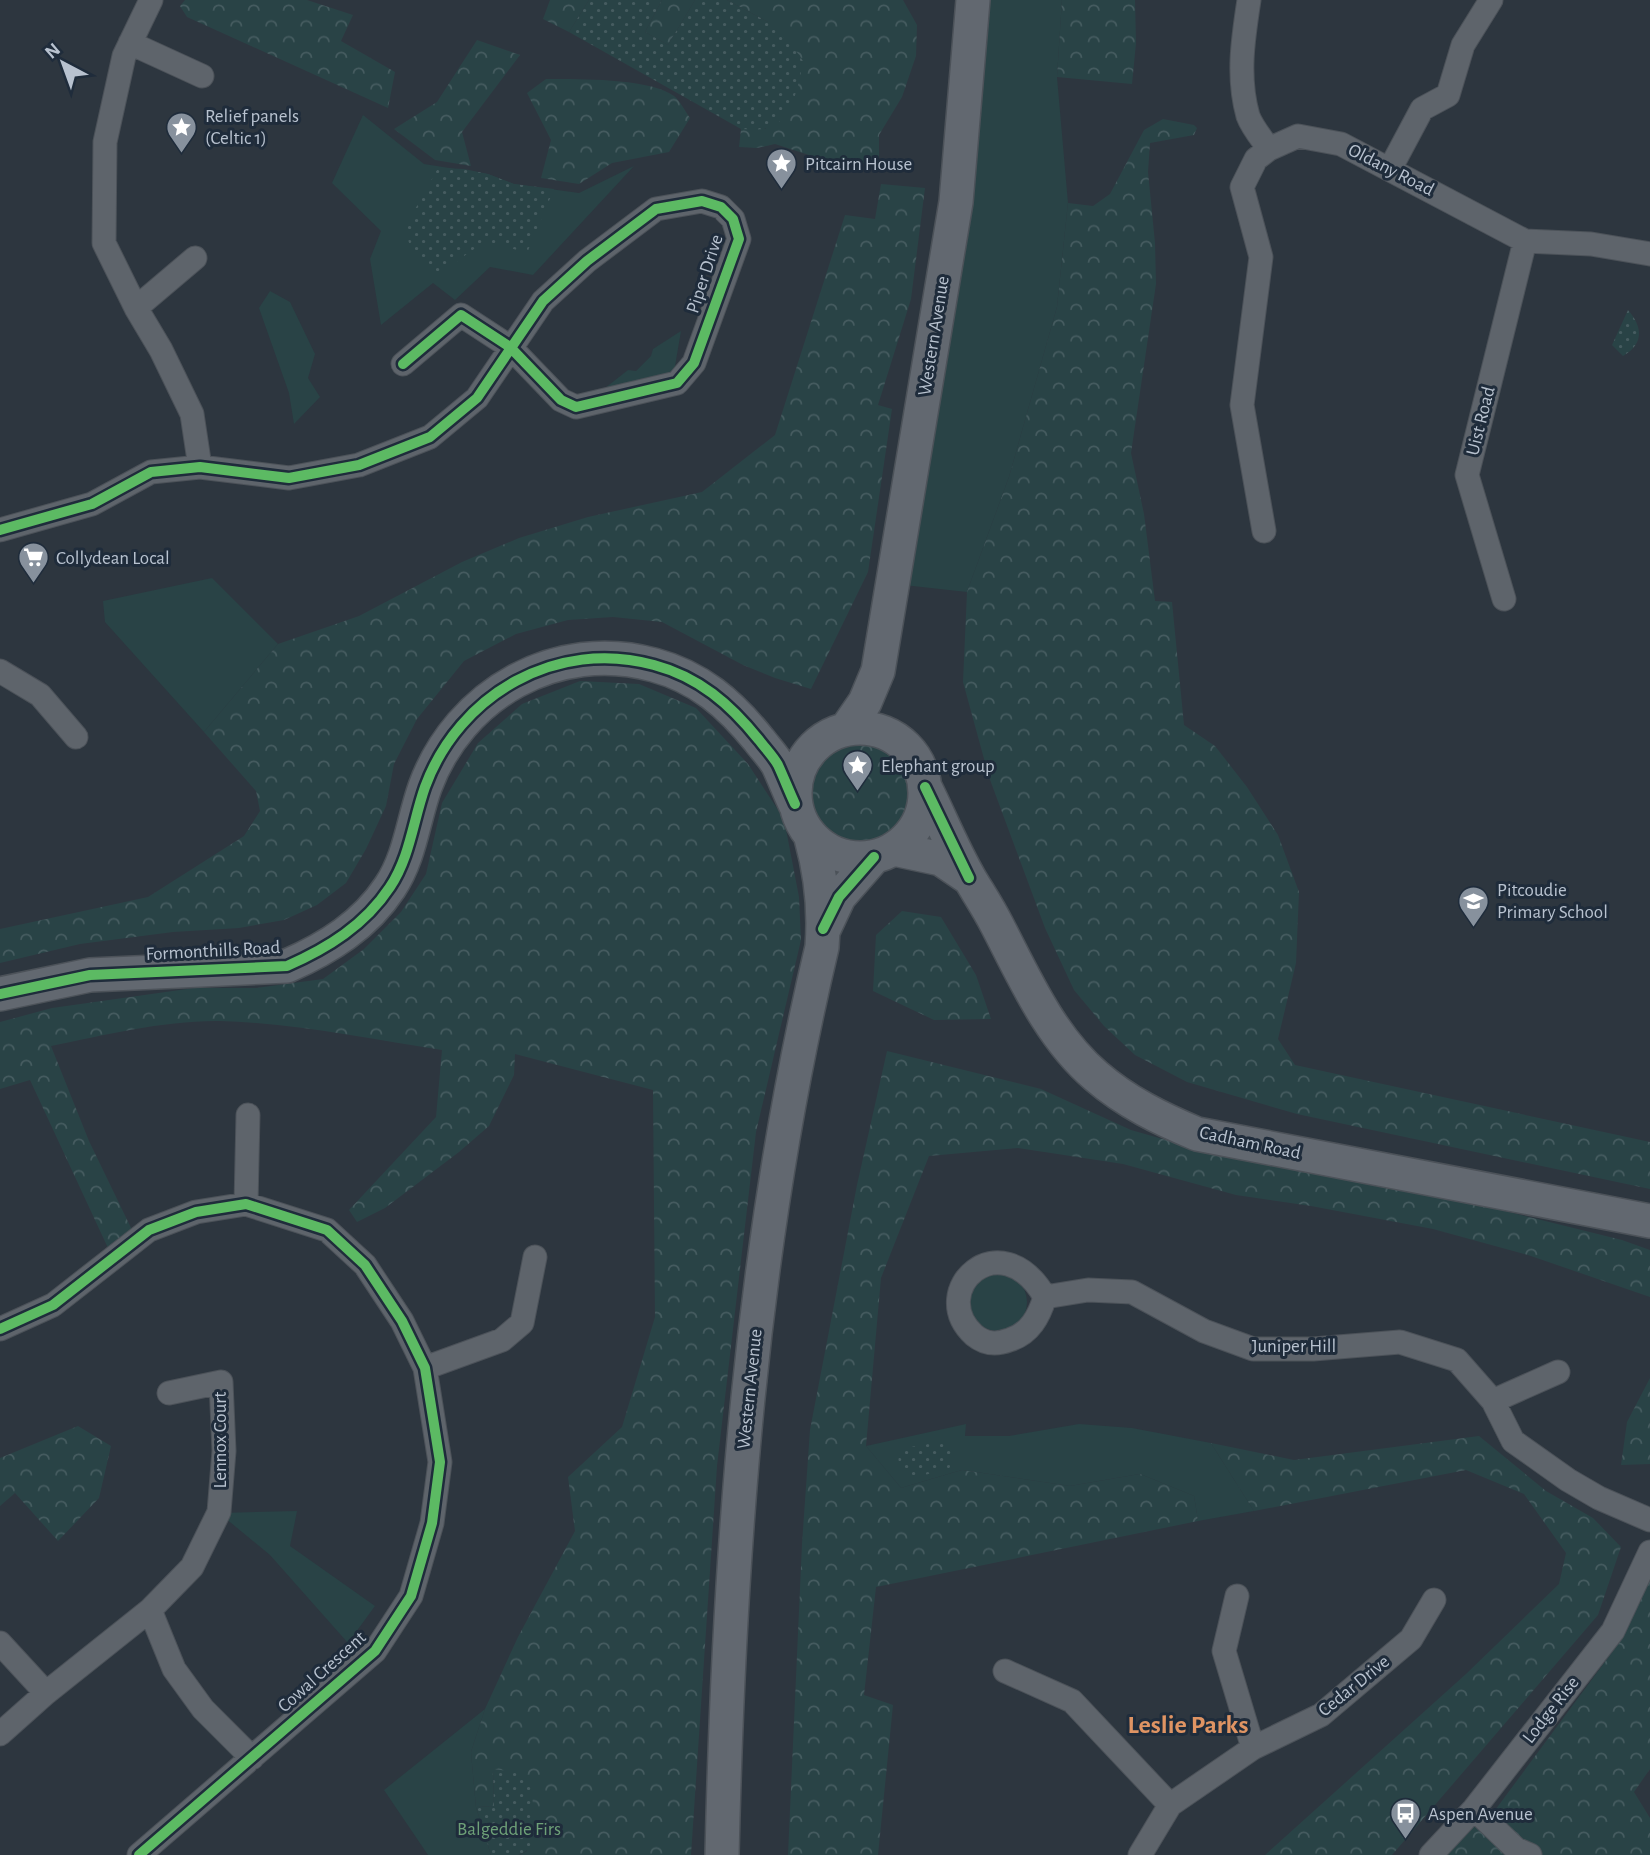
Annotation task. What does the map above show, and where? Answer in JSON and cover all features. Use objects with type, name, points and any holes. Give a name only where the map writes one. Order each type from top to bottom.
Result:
[{"type":"main road","name":"Western Avenue","points":[[847,728],[865,702],[878,670],[956,202],[973,0]]},
{"type":"main road","name":"Formonthills Road","points":[[0,994],[90,975],[287,966],[314,954],[370,915],[391,887],[404,863],[425,786],[457,729],[477,707],[501,690],[554,664],[616,656],[675,671],[699,682],[721,698],[777,763],[795,804]]},
{"type":"main road","name":"Western Avenue","points":[[878,670],[885,708],[900,741]]},
{"type":"main road","points":[[823,929],[839,897],[884,853],[908,838],[918,823],[924,806],[925,787],[917,762],[900,741],[866,727],[847,728],[817,743],[802,761],[795,782],[795,804],[800,822],[811,838],[824,849],[840,856],[857,859],[884,853]]},
{"type":"main road","name":"Formonthills Road","points":[[749,728],[780,744],[797,748],[817,743]]},
{"type":"main road","name":"Cadham Road","points":[[925,787],[969,878],[983,898],[1033,995],[1072,1052],[1095,1076],[1140,1109],[1197,1134],[1650,1221]]},
{"type":"main road","points":[[811,838],[821,878],[823,929]]},
{"type":"main road","name":"Cadham Road","points":[[884,853],[941,859],[969,878]]},
{"type":"main road","name":"Western Avenue","points":[[722,1855],[731,1594],[750,1386],[781,1143],[823,929]]},
{"type":"street","points":[[151,0],[124,56],[104,149],[104,243],[192,414],[200,467]]},
{"type":"street","points":[[1249,0],[1242,48],[1241,80],[1249,118],[1269,149],[1256,159],[1242,187],[1261,257],[1242,405],[1264,531]]},
{"type":"street","points":[[1390,169],[1422,109],[1448,94],[1463,45],[1491,0]]},
{"type":"street","points":[[130,43],[202,76]]},
{"type":"street","name":"Oldany Road","points":[[1269,149],[1298,136],[1341,144],[1525,241],[1591,244],[1650,254]]},
{"type":"street","name":"Piper Drive","points":[[0,530],[92,504],[151,472],[200,467],[289,478],[359,465],[430,437],[477,398],[510,347],[543,301],[587,261],[656,209],[702,201],[721,207],[733,219],[739,239],[694,363],[677,383],[576,407],[561,400],[510,347],[461,316],[403,364]]},
{"type":"street","name":"Uist Road","points":[[1504,599],[1467,475],[1525,241]]},
{"type":"street","points":[[136,308],[195,258]]},
{"type":"street","points":[[0,671],[40,695],[76,737]]},
{"type":"street","points":[[246,1204],[248,1115]]},
{"type":"street","name":"Cowal Crescent","points":[[0,1329],[53,1305],[149,1230],[197,1212],[246,1204],[327,1230],[346,1247],[365,1265],[402,1321],[425,1368],[440,1462],[432,1523],[411,1596],[375,1651],[139,1855]]},
{"type":"street","points":[[425,1368],[502,1340],[522,1323],[535,1257]]},
{"type":"street","name":"Juniper Hill","points":[[1045,1297],[1088,1290],[1132,1293],[1204,1331],[1252,1349],[1313,1349],[1400,1342],[1457,1360],[1493,1401],[1513,1441],[1568,1480],[1599,1498],[1650,1520]]},
{"type":"street","points":[[1493,1401],[1558,1372]]},
{"type":"street","name":"Lennox Court","points":[[0,1734],[46,1693],[150,1610],[192,1567],[219,1513],[224,1451],[221,1382],[169,1393]]},
{"type":"street","name":"Lodge Rise","points":[[1431,1855],[1474,1809],[1613,1631],[1650,1552]]},
{"type":"street","points":[[1237,1596],[1224,1651],[1254,1748]]},
{"type":"street","name":"Cedar Drive","points":[[1140,1855],[1170,1805],[1254,1748],[1321,1715],[1411,1639],[1434,1600]]},
{"type":"street","points":[[150,1610],[174,1669],[203,1709],[252,1758]]},
{"type":"street","points":[[0,1643],[46,1693]]},
{"type":"street","points":[[1005,1671],[1072,1701],[1170,1805]]},
{"type":"street","points":[[1474,1809],[1517,1849],[1530,1855]]},
{"type":"green space","points":[[185,0],[307,0],[353,15],[341,41],[395,72],[388,108],[187,17],[180,6]]},
{"type":"green space","points":[[550,0],[589,0],[569,32],[543,19]]},
{"type":"green space","points":[[589,0],[662,0],[645,32],[668,45],[695,0],[727,0],[768,22],[803,61],[788,112],[774,126],[741,129],[569,32]]},
{"type":"green space","points":[[662,0],[695,0],[668,45],[645,32]]},
{"type":"green space","points":[[727,0],[903,0],[917,25],[916,56],[902,97],[879,135],[879,163],[848,163],[775,144],[757,148],[739,147],[741,129],[766,129],[768,22]]},
{"type":"green space","points":[[987,0],[1062,0],[1057,77],[1068,203],[1057,307],[1009,477],[967,592],[904,585],[945,368],[985,53]]},
{"type":"green space","points":[[1062,0],[1135,0],[1136,43],[1132,84],[1057,77]]},
{"type":"green space","points":[[477,40],[520,55],[462,132],[471,166],[435,160],[394,129],[437,102]]},
{"type":"green space","points":[[546,79],[612,81],[663,90],[674,96],[690,118],[669,152],[612,163],[579,184],[541,178],[551,140],[527,93]]},
{"type":"green space","points":[[363,115],[424,164],[488,174],[514,184],[579,193],[634,166],[533,275],[490,267],[455,300],[433,283],[381,325],[370,259],[381,231],[332,183]]},
{"type":"green space","points":[[1163,119],[1194,125],[1197,128],[1194,135],[1150,143],[1148,172],[1156,284],[1131,453],[1144,514],[1155,601],[1172,602],[1184,725],[1215,746],[1247,787],[1278,835],[1299,892],[1296,963],[1278,1039],[1295,1065],[1650,1142],[1650,1189],[1297,1114],[1187,1082],[1135,1055],[1104,1026],[1074,990],[1045,928],[989,777],[963,682],[967,592],[1009,477],[1057,307],[1068,203],[1093,206],[1110,194],[1144,130]]},
{"type":"green space","points":[[438,168],[464,169],[488,174],[514,184],[554,189],[527,253],[498,245],[481,246],[443,272],[430,270],[412,249],[407,230],[408,222]]},
{"type":"green space","points":[[881,184],[925,188],[911,299],[878,405],[892,409],[868,572],[811,689],[743,665],[662,622],[613,617],[568,620],[516,634],[464,661],[417,719],[394,764],[386,806],[366,849],[346,883],[317,905],[284,920],[239,928],[173,932],[80,944],[0,963],[0,929],[148,897],[244,836],[260,811],[256,791],[204,732],[278,644],[359,616],[462,562],[519,538],[588,517],[702,492],[775,435],[845,215],[875,219]]},
{"type":"green space","points":[[270,291],[290,302],[315,354],[308,378],[320,397],[294,424],[289,393],[259,308]]},
{"type":"green space","points":[[1628,310],[1637,323],[1639,335],[1635,346],[1623,356],[1612,345]]},
{"type":"green space","points":[[681,331],[674,372],[663,379],[600,392],[628,370],[636,371],[651,356],[653,349]]},
{"type":"green space","points":[[212,578],[278,644],[204,732],[105,622],[103,601]]},
{"type":"green space","points":[[580,681],[639,684],[696,708],[748,764],[784,819],[799,897],[801,940],[756,1132],[717,1466],[691,1855],[520,1855],[527,1851],[493,1769],[494,1806],[476,1807],[471,1752],[485,1709],[518,1637],[575,1531],[568,1477],[622,1427],[655,1317],[653,1090],[515,1054],[514,1075],[489,1126],[385,1208],[357,1222],[349,1210],[436,1117],[442,1050],[304,1028],[220,1021],[157,1026],[51,1046],[89,1141],[133,1232],[108,1248],[30,1080],[0,1089],[0,1022],[52,1008],[194,988],[256,988],[323,979],[364,949],[401,912],[426,874],[442,803],[478,743],[522,704]]},
{"type":"green space","points":[[860,745],[879,749],[895,759],[905,775],[909,794],[905,813],[895,829],[879,839],[860,843],[841,839],[825,829],[815,813],[811,794],[815,775],[825,759],[841,749]]},
{"type":"green space","points":[[902,911],[941,917],[976,975],[991,1019],[934,1020],[873,991],[876,935]]},
{"type":"green space","points":[[887,1051],[1041,1089],[1131,1130],[1201,1150],[1480,1205],[1622,1240],[1650,1250],[1650,1297],[1528,1255],[1433,1229],[1236,1195],[1123,1164],[1018,1148],[929,1156],[881,1278],[866,1446],[901,1488],[962,1470],[1070,1486],[1140,1474],[1194,1496],[1198,1521],[876,1587],[864,1695],[893,1705],[878,1855],[788,1855],[810,1430],[857,1185]]},
{"type":"green space","points":[[998,1273],[1009,1275],[1022,1286],[1027,1302],[1025,1313],[1014,1326],[998,1331],[987,1329],[974,1318],[969,1302],[971,1291],[982,1278]]},
{"type":"green space","points":[[1650,1378],[1650,1464],[1621,1465],[1627,1422]]},
{"type":"green space","points":[[966,1424],[965,1436],[1009,1436],[1079,1424],[1132,1428],[1211,1443],[1254,1511],[1198,1521],[1194,1496],[1140,1474],[1070,1486],[962,1470],[901,1488],[866,1446]]},
{"type":"green space","points":[[78,1426],[111,1446],[99,1498],[58,1541],[15,1493],[0,1506],[0,1458]]},
{"type":"green space","points":[[1479,1436],[1546,1491],[1593,1518],[1621,1547],[1598,1615],[1392,1855],[1265,1855],[1466,1674],[1559,1584],[1566,1553],[1524,1494],[1466,1470],[1254,1511],[1211,1443],[1294,1460]]},
{"type":"green space","points":[[947,1441],[955,1454],[949,1469],[912,1478],[899,1468],[898,1449]]},
{"type":"green space","points":[[297,1511],[290,1546],[375,1606],[348,1643],[270,1555],[219,1513]]},
{"type":"green space","points":[[1650,1577],[1650,1769],[1634,1792],[1650,1818],[1650,1855],[1431,1855],[1474,1809],[1487,1821],[1619,1643]]},
{"type":"green space","points":[[485,1709],[471,1752],[476,1807],[491,1855],[428,1855],[384,1790]]},
{"type":"green space","name":"Balgeddie Firs","points":[[493,1769],[516,1772],[531,1785],[533,1835],[526,1851],[518,1855],[491,1855],[476,1807],[494,1806]]},
{"type":"cycle path","points":[[0,530],[92,504],[151,472],[200,467],[289,478],[359,465],[430,437],[477,398],[543,301],[587,261],[656,209],[702,201],[721,207],[733,219],[739,239],[694,363],[677,383],[576,407],[561,400],[510,347],[461,315],[403,364]]},
{"type":"cycle path","points":[[0,994],[90,975],[287,966],[331,943],[369,913],[390,887],[407,851],[425,787],[441,754],[461,725],[487,700],[516,681],[548,667],[582,660],[618,659],[654,665],[685,677],[725,704],[748,727],[776,762],[795,804]]},
{"type":"cycle path","points":[[925,787],[969,878]]},
{"type":"cycle path","points":[[823,929],[839,897],[874,857]]},
{"type":"cycle path","points":[[0,1329],[53,1305],[149,1230],[196,1212],[246,1204],[327,1230],[365,1265],[402,1321],[425,1368],[440,1462],[432,1523],[411,1596],[375,1651],[139,1855]]},
{"type":"place","name":"Relief panels (Celtic 1)","points":[[182,154]]},
{"type":"place","name":"Pitcairn House","points":[[782,191]]},
{"type":"place","name":"Collydean Local","points":[[33,585]]},
{"type":"place","name":"Elephant group","points":[[858,793]]},
{"type":"place","name":"Pitcoudie Primary School","points":[[1474,928]]},
{"type":"place","name":"Aspen Avenue","points":[[1405,1841]]},
{"type":"district","name":"Leslie Parks","points":[[1188,1725]]}]
